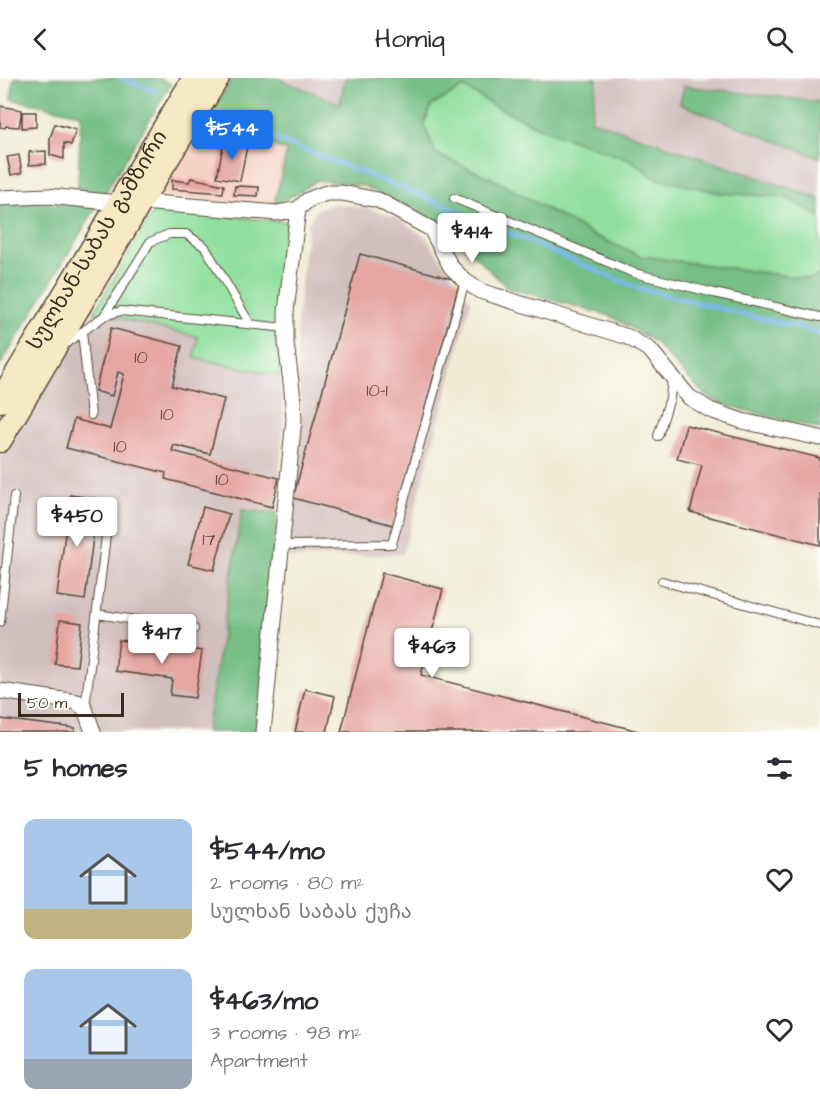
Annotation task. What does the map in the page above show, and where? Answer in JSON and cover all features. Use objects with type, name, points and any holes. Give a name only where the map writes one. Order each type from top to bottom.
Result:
[{"type":"main road","name":"სულხან-საბას გამზირი","points":[[0,441],[141,202],[199,82]]},
{"type":"main road","name":"სულხან-საბას გამზირი","points":[[0,401],[118,203],[178,123]]},
{"type":"street","points":[[0,198],[48,196],[277,213],[298,209],[308,200],[326,193],[342,193],[378,200],[431,229],[452,267],[465,281],[480,291],[628,337],[650,350],[689,397],[710,410],[742,421],[820,438]]},
{"type":"street","points":[[263,732],[294,419],[286,343],[286,312],[298,209]]},
{"type":"street","points":[[0,692],[77,702],[85,709],[93,732]]},
{"type":"lane","points":[[454,198],[634,273],[820,317]]},
{"type":"lane","points":[[104,316],[150,242],[169,234],[186,234],[205,247],[249,324]]},
{"type":"lane","points":[[282,544],[392,544],[465,281]]},
{"type":"lane","points":[[53,353],[104,316],[121,311],[286,328]]},
{"type":"lane","points":[[82,332],[91,415]]},
{"type":"lane","points":[[658,436],[670,398],[672,377]]},
{"type":"lane","points":[[0,622],[14,496]]},
{"type":"lane","points":[[85,709],[108,519]]},
{"type":"lane","points":[[662,581],[820,625]]},
{"type":"lane","points":[[96,614],[194,629]]},
{"type":"shaded area","points":[[277,78],[345,78],[340,104]]},
{"type":"shaded area","points":[[597,78],[820,78],[820,102],[685,86],[680,104],[820,158],[820,199],[591,120]]},
{"type":"shaded area","points":[[207,121],[288,151],[274,204],[160,196]]},
{"type":"shaded area","points":[[335,204],[371,209],[398,218],[425,237],[471,301],[403,554],[288,558],[301,412],[297,364],[297,322],[308,223],[318,209]]},
{"type":"shaded area","points":[[94,312],[199,337],[194,358],[281,376],[284,414],[277,513],[242,510],[206,732],[0,732],[0,457]]},
{"type":"green space","points":[[14,78],[159,78],[171,84],[0,364],[0,205],[38,203],[71,205],[78,186],[81,114],[11,99]]},
{"type":"green space","points":[[232,78],[277,78],[340,104],[345,78],[597,78],[591,120],[820,199],[820,217],[785,197],[721,193],[655,178],[631,160],[545,130],[491,104],[464,87],[431,106],[424,125],[436,154],[493,179],[593,235],[640,256],[809,279],[820,275],[820,429],[721,404],[704,394],[653,341],[611,316],[508,288],[443,225],[364,186],[317,180],[294,195],[274,204],[287,151],[207,121]]},
{"type":"green space","points":[[684,86],[820,102],[820,158],[680,104]]},
{"type":"green space","points":[[464,87],[491,104],[545,130],[631,160],[655,178],[721,193],[786,197],[820,217],[820,275],[810,279],[640,256],[593,235],[493,179],[436,154],[424,125],[431,106]]},
{"type":"green space","points":[[155,209],[289,222],[276,342],[281,376],[194,358],[198,337],[94,312]]},
{"type":"green space","points":[[242,510],[277,513],[257,732],[206,732]]},
{"type":"building","points":[[0,106],[22,110],[19,127],[0,127]]},
{"type":"building","points":[[22,112],[36,112],[36,127],[22,128]]},
{"type":"building","points":[[55,124],[76,130],[71,145],[64,143],[64,159],[50,155],[50,138]]},
{"type":"building","points":[[224,141],[247,146],[240,181],[217,177]]},
{"type":"building","points":[[46,151],[46,164],[29,165],[29,152]]},
{"type":"building","points":[[19,155],[22,173],[11,175],[7,157]]},
{"type":"building","points":[[191,178],[224,185],[223,193],[172,189],[172,180],[189,182]]},
{"type":"building","points":[[235,186],[259,187],[258,196],[234,195]]},
{"type":"building","points":[[360,254],[460,281],[393,525],[293,498]]},
{"type":"building","points":[[111,328],[182,346],[172,386],[224,399],[210,454],[174,445],[172,451],[279,478],[272,507],[165,479],[166,473],[66,448],[74,419],[110,429],[124,374],[118,372],[112,396],[95,391]]},
{"type":"building","points":[[686,425],[820,458],[820,545],[690,512],[702,465],[677,459]]},
{"type":"building","points":[[70,495],[98,499],[85,600],[57,596]]},
{"type":"building","points":[[203,507],[229,514],[214,570],[188,564]]},
{"type":"building","points":[[382,573],[443,589],[421,675],[642,732],[341,732]]},
{"type":"building","points":[[60,620],[82,623],[77,666],[55,664]]},
{"type":"building","points":[[119,640],[202,651],[195,698],[170,695],[172,679],[115,671]]},
{"type":"building","points":[[305,689],[335,696],[327,732],[295,732]]},
{"type":"building","points":[[0,719],[75,728],[75,732],[0,732]]},
{"type":"waterway","points":[[121,78],[157,92]]},
{"type":"waterway","points":[[218,117],[418,194],[637,288],[820,333]]}]
